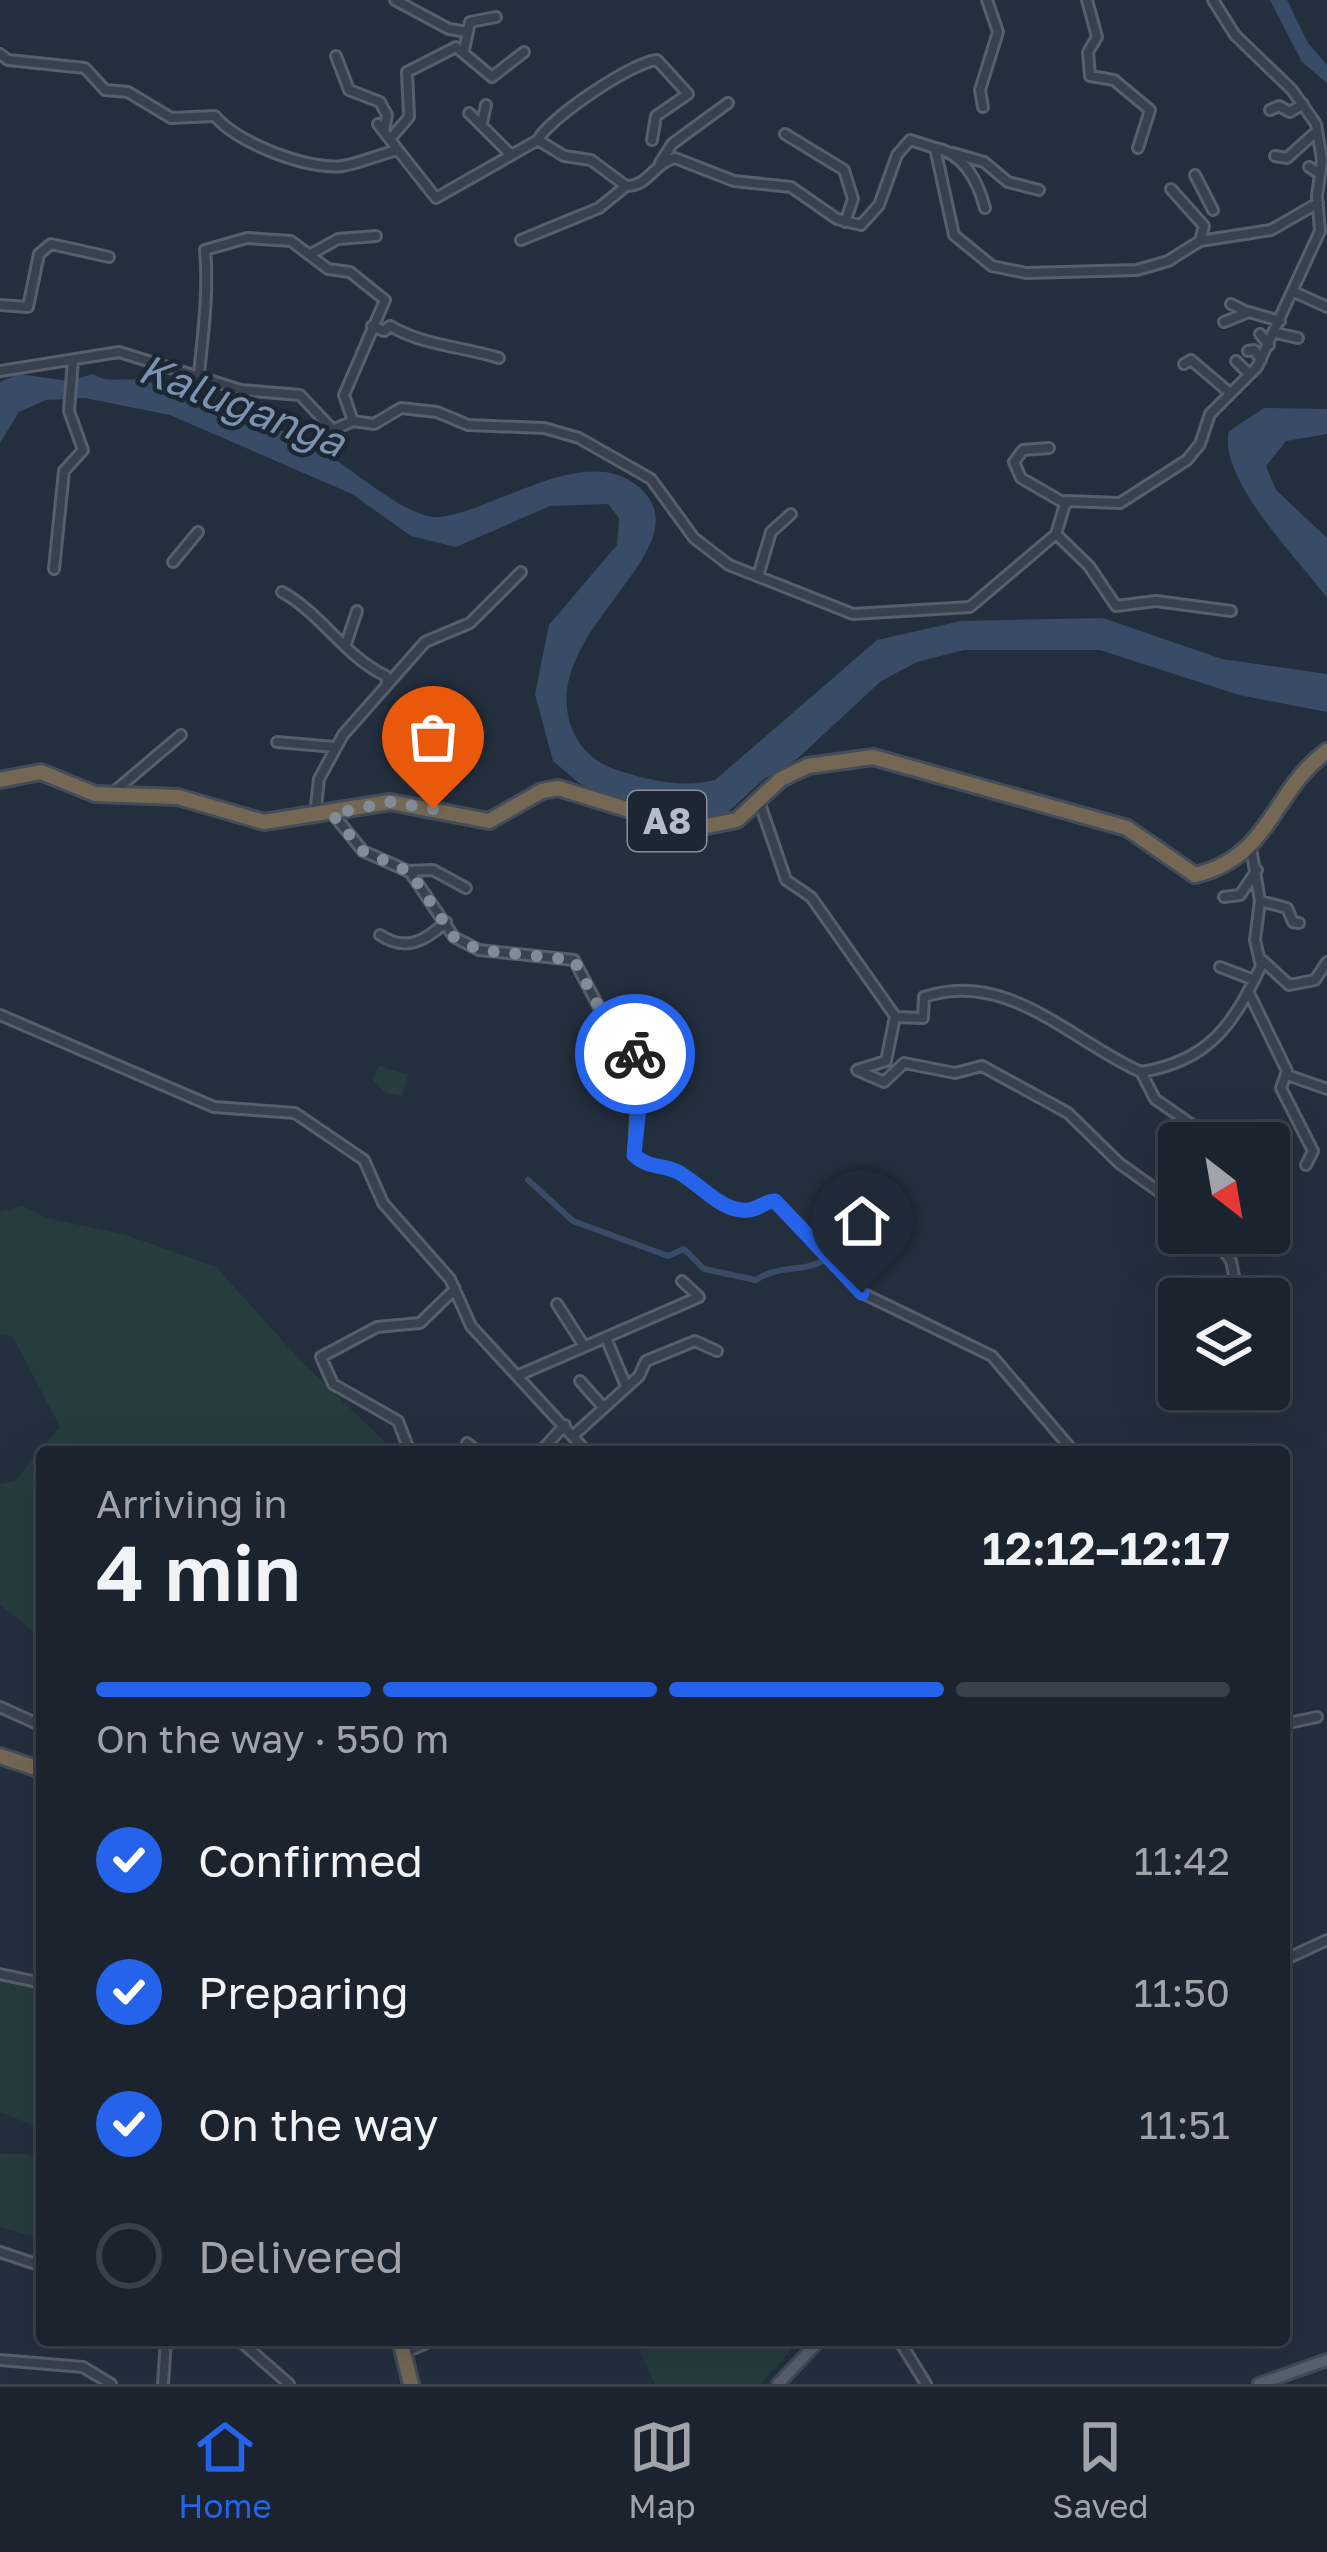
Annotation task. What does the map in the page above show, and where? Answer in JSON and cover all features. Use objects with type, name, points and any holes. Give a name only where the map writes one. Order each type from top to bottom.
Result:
[{"type":"highway","name":"A8","points":[[0,780],[41,772],[109,797],[178,797],[264,822],[390,802],[489,820],[530,796],[558,788],[692,829],[737,820],[781,778],[808,766],[860,756],[1127,828],[1196,875],[1251,848],[1294,783],[1327,751]]},
{"type":"highway","points":[[0,1756],[36,1768]]},
{"type":"highway","points":[[402,2347],[411,2384]]},
{"type":"main road","points":[[785,2382],[815,2346]]},
{"type":"main road","points":[[1259,2384],[1327,2360]]},
{"type":"street","points":[[395,0],[449,29],[468,32]]},
{"type":"street","points":[[983,106],[980,90],[998,32],[987,0]]},
{"type":"street","points":[[1087,0],[1097,37],[1088,52],[1090,76],[1114,80],[1150,110],[1138,148]]},
{"type":"street","points":[[1213,0],[1235,35],[1304,104],[1324,153],[1320,231],[1280,322],[1282,337]]},
{"type":"street","points":[[464,50],[475,19],[496,17]]},
{"type":"street","points":[[384,131],[409,117],[407,72],[443,51],[464,50],[492,77],[524,52]]},
{"type":"street","points":[[0,54],[8,60],[86,68],[105,90],[128,92],[165,116],[214,116],[235,139],[309,162],[342,166],[398,150]]},
{"type":"street","points":[[337,56],[349,90],[380,102],[387,115],[384,131],[436,198],[538,140],[544,127],[609,82],[657,60],[688,94],[656,116],[652,140]]},
{"type":"street","points":[[520,240],[599,208],[626,186],[643,183],[672,144],[728,103]]},
{"type":"street","points":[[1270,110],[1279,106],[1289,112],[1304,104]]},
{"type":"street","points":[[482,124],[479,115],[486,105]]},
{"type":"street","points":[[469,113],[510,154]]},
{"type":"street","points":[[1280,161],[1317,131]]},
{"type":"street","points":[[785,134],[844,170],[853,199],[845,222]]},
{"type":"street","points":[[538,140],[564,156],[591,160],[626,186]]},
{"type":"street","points":[[660,164],[675,158],[734,181],[791,187],[845,222],[861,224],[879,205],[897,155],[910,140],[984,162],[1008,182],[1039,190]]},
{"type":"street","points":[[934,148],[950,225],[961,243],[992,266],[1042,274],[1137,270],[1168,261],[1200,242],[1271,230],[1318,203]]},
{"type":"street","points":[[953,153],[979,183],[985,208]]},
{"type":"street","points":[[1309,167],[1320,174]]},
{"type":"street","points":[[1195,175],[1214,208],[1200,242]]},
{"type":"street","points":[[1171,189],[1204,226]]},
{"type":"street","points":[[311,254],[331,240],[376,236]]},
{"type":"street","points":[[199,374],[200,312],[208,281],[205,250],[264,238],[291,241],[328,269],[350,272],[385,300],[344,395],[352,421]]},
{"type":"street","points":[[0,304],[28,307],[39,254],[50,244],[110,256]]},
{"type":"street","points":[[1292,290],[1327,308]]},
{"type":"street","points":[[1224,322],[1240,306],[1280,322]]},
{"type":"street","points":[[373,326],[384,331],[390,326],[424,346],[452,343],[499,358]]},
{"type":"street","points":[[1259,334],[1269,345]]},
{"type":"street","points":[[1049,448],[1030,447],[1012,461],[1022,478],[1066,504],[1120,503],[1169,473],[1200,444],[1210,414],[1236,381],[1261,360],[1269,345],[1282,337],[1298,338]]},
{"type":"street","points":[[1248,351],[1254,350],[1261,360]]},
{"type":"street","points":[[0,371],[119,352],[241,390],[300,395],[333,430],[352,421],[374,424],[401,408],[437,412],[468,425],[544,428],[579,438],[641,471],[694,538],[729,565],[853,614],[964,610],[1056,535],[1066,504]]},
{"type":"street","points":[[54,569],[64,471],[83,450],[69,411],[73,360]]},
{"type":"street","points":[[1184,364],[1191,360],[1206,368],[1230,393]]},
{"type":"street","points":[[1236,362],[1249,374]]},
{"type":"street","points":[[758,576],[771,532],[791,514]]},
{"type":"street","points":[[173,562],[199,532]]},
{"type":"street","points":[[1056,535],[1089,566],[1116,606],[1156,601],[1231,611]]},
{"type":"street","points":[[315,816],[319,779],[335,747],[425,642],[470,623],[521,572]]},
{"type":"street","points":[[282,592],[351,653],[386,676],[388,685]]},
{"type":"street","points":[[346,644],[357,610]]},
{"type":"street","points":[[109,797],[181,735]]},
{"type":"street","points":[[277,742],[335,747]]},
{"type":"street","points":[[758,800],[785,880],[812,897],[895,1017]]},
{"type":"street","points":[[332,814],[363,851],[407,871],[433,870],[466,888]]},
{"type":"street","points":[[1251,848],[1261,901],[1255,940],[1262,960],[1289,985],[1316,980],[1327,962]]},
{"type":"street","points":[[1224,897],[1240,896],[1257,868]]},
{"type":"street","points":[[407,871],[454,937],[479,950],[574,960],[612,1032],[639,1060],[642,1078],[633,1143],[634,1155],[645,1165],[674,1169],[710,1196],[738,1208],[749,1211],[775,1201],[862,1293],[992,1356],[1069,1446]]},
{"type":"street","points":[[1261,901],[1287,908],[1293,922],[1299,923]]},
{"type":"street","points":[[380,935],[397,944],[423,942],[446,922]]},
{"type":"street","points":[[1141,1072],[1211,1047],[1255,980],[1262,960]]},
{"type":"street","points":[[1220,968],[1255,980]]},
{"type":"street","points":[[1248,991],[1287,1075],[1327,1089]]},
{"type":"street","points":[[895,1017],[923,1018],[924,997],[934,994],[1004,995],[1141,1072],[1155,1099],[1188,1122]]},
{"type":"street","points":[[0,1016],[214,1107],[295,1113],[364,1160],[383,1203],[419,1239],[455,1289],[471,1326],[582,1446]]},
{"type":"street","points":[[895,1017],[889,1026],[889,1056],[877,1067],[859,1066],[858,1073],[884,1082],[904,1064],[956,1073],[982,1066],[1068,1113],[1119,1163],[1158,1191]]},
{"type":"street","points":[[1287,1075],[1281,1088],[1313,1151],[1306,1165]]},
{"type":"street","points":[[518,1375],[699,1298],[682,1281]]},
{"type":"street","points":[[408,1446],[398,1420],[333,1384],[321,1357],[377,1327],[420,1323],[455,1289]]},
{"type":"street","points":[[557,1304],[584,1346]]},
{"type":"street","points":[[606,1338],[626,1389]]},
{"type":"street","points":[[574,1435],[626,1389],[646,1360],[682,1342],[717,1351]]},
{"type":"street","points":[[580,1382],[604,1408]]},
{"type":"street","points":[[546,1446],[565,1425]]},
{"type":"street","points":[[467,1442],[471,1446]]},
{"type":"street","points":[[0,1707],[36,1723]]},
{"type":"street","points":[[1290,1723],[1317,1717]]},
{"type":"street","points":[[1290,1957],[1327,1940]]},
{"type":"street","points":[[0,1974],[36,1982]]},
{"type":"street","points":[[0,2252],[36,2264]]},
{"type":"street","points":[[163,2384],[166,2346]]},
{"type":"street","points":[[246,2346],[289,2384]]},
{"type":"street","points":[[902,2346],[926,2384]]},
{"type":"street","points":[[0,2360],[83,2367],[112,2384]]},
{"type":"street","points":[[1297,2369],[1306,2384]]},
{"type":"green space","points":[[379,1066],[408,1075],[402,1096],[386,1093],[372,1079]]},
{"type":"green space","points":[[23,1206],[47,1218],[126,1235],[216,1267],[385,1446],[44,1446],[60,1427],[13,1337],[0,1335],[0,1211]]},
{"type":"green space","points":[[36,1456],[36,1633],[0,1605],[0,1484],[15,1481]]},
{"type":"green space","points":[[0,1977],[36,1988],[36,2127],[0,2112]]},
{"type":"green space","points":[[0,2154],[36,2158],[36,2237],[0,2227]]},
{"type":"green space","points":[[642,2346],[795,2346],[761,2384],[655,2384],[640,2352]]},
{"type":"water","points":[[1270,0],[1287,0],[1308,43],[1327,65],[1327,83],[1302,62]]},
{"type":"water","points":[[18,374],[69,381],[93,374],[155,384],[221,418],[249,417],[303,441],[395,501],[427,516],[462,512],[541,482],[594,471],[618,475],[639,487],[655,511],[653,537],[576,659],[567,693],[572,729],[584,749],[610,767],[642,777],[679,783],[715,780],[877,640],[961,621],[1103,618],[1222,659],[1327,674],[1327,712],[1239,695],[1100,650],[964,650],[917,662],[881,681],[797,759],[764,779],[728,812],[693,820],[624,803],[579,783],[553,761],[535,694],[549,625],[617,545],[619,518],[608,504],[550,506],[456,547],[411,536],[352,494],[170,415],[85,398],[46,400],[19,412],[0,443],[0,382]]},
{"type":"water","points":[[1264,408],[1327,409],[1327,434],[1286,441],[1266,466],[1276,490],[1327,538],[1327,598],[1263,518],[1235,472],[1229,431]]},
{"type":"waterway","points":[[528,1180],[573,1221],[668,1256],[684,1249],[704,1269],[756,1280],[826,1259]]},
{"type":"way so far","points":[[433,809],[376,802],[332,814],[363,851],[410,872],[434,901],[454,937],[479,950],[574,960],[612,1032],[635,1054]]},
{"type":"route","points":[[635,1054],[642,1078],[634,1155],[645,1165],[674,1169],[710,1196],[738,1208],[749,1211],[775,1201],[862,1293]]},
{"type":"water label","name":"Kaluganga","points":[[242,405]]}]
